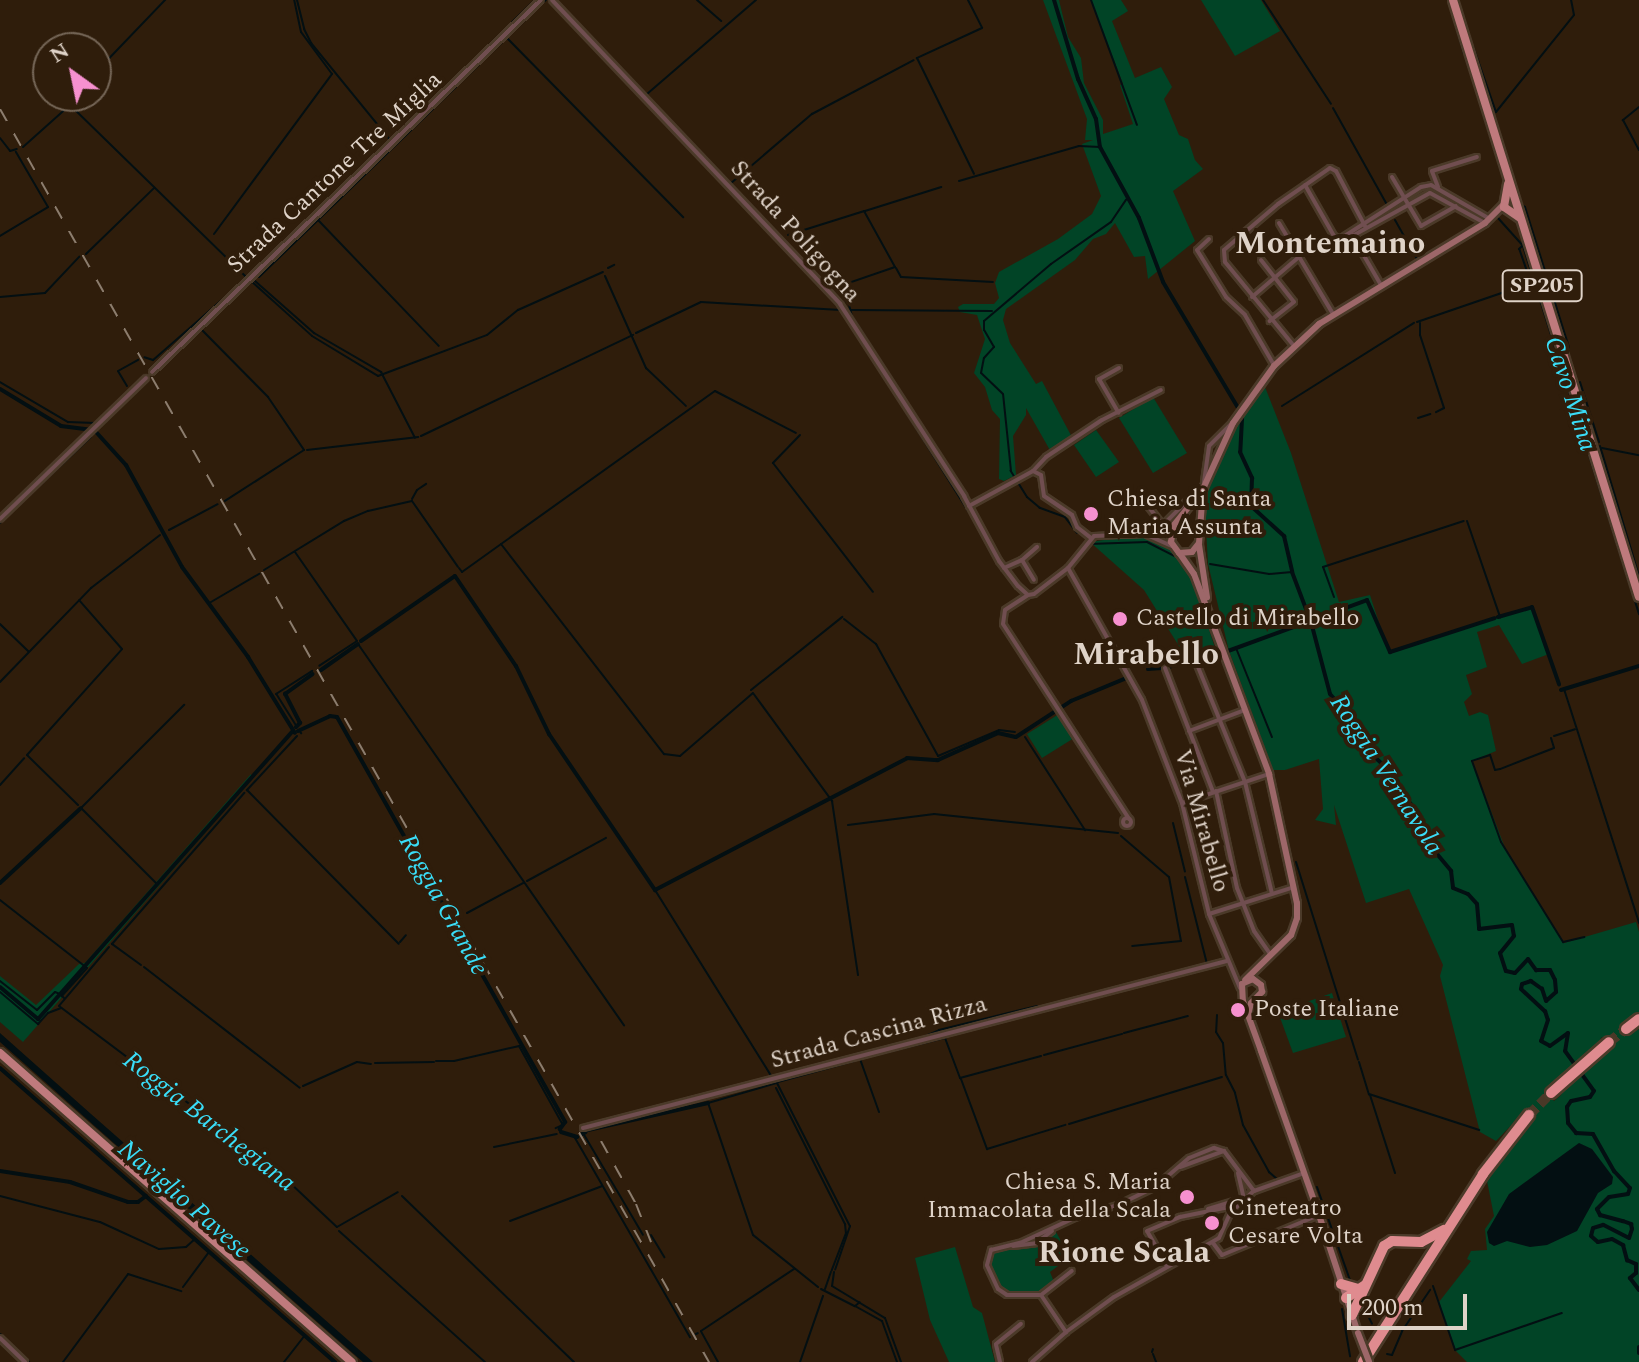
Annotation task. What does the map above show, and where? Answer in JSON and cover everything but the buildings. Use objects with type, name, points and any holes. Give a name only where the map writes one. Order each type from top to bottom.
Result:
[{"type":"highway","points":[[1626,1029],[1639,1019]]},
{"type":"highway","points":[[1551,1093],[1609,1042]]},
{"type":"highway","points":[[1366,1362],[1449,1227],[1502,1147],[1529,1115]]},
{"type":"highway","points":[[1352,1315],[1384,1246],[1392,1241],[1410,1244],[1434,1238],[1449,1227]]},
{"type":"highway","points":[[1410,1244],[1420,1262],[1416,1278]]},
{"type":"highway","points":[[1341,1284],[1362,1289]]},
{"type":"highway","points":[[1346,1298],[1362,1289]]},
{"type":"main road","name":"SP205","points":[[1453,0],[1509,179],[1509,205],[1520,218],[1639,597]]},
{"type":"main road","points":[[0,1053],[352,1362]]},
{"type":"street","name":"Strada Cantone Tre Miglia","points":[[152,372],[541,0]]},
{"type":"street","name":"Strada Poligogna","points":[[552,0],[840,304],[969,506],[1004,568],[1028,595]]},
{"type":"street","points":[[1438,187],[1432,171],[1477,157]]},
{"type":"street","points":[[1294,346],[1270,321],[1225,262],[1223,253],[1278,204],[1333,167],[1364,225]]},
{"type":"street","points":[[1392,177],[1421,226],[1456,206]]},
{"type":"street","points":[[1305,185],[1334,236],[1340,239],[1352,235],[1382,211],[1421,187],[1438,187],[1489,220]]},
{"type":"street","points":[[1340,239],[1430,193],[1489,220]]},
{"type":"street","points":[[1172,546],[1170,536],[1177,520],[1202,488],[1233,423],[1274,365],[1333,314],[1509,205]]},
{"type":"street","points":[[1382,211],[1386,217]]},
{"type":"street","points":[[1279,223],[1333,314]]},
{"type":"street","points":[[1352,235],[1381,285]]},
{"type":"street","points":[[1209,239],[1197,250],[1226,297],[1245,315],[1274,365]]},
{"type":"street","points":[[1252,297],[1300,257]]},
{"type":"street","points":[[1261,260],[1294,302],[1270,321]]},
{"type":"street","points":[[1119,368],[1099,379],[1119,413]]},
{"type":"street","points":[[0,519],[146,378]]},
{"type":"street","points":[[969,506],[1033,471],[1040,462],[1102,420],[1161,390]]},
{"type":"street","points":[[1215,632],[1198,524],[1209,446],[1233,423]]},
{"type":"street","points":[[1040,462],[1044,496],[1072,515],[1079,529],[1091,538]]},
{"type":"street","points":[[1033,471],[1041,475]]},
{"type":"street","points":[[1144,501],[1163,525],[1193,518],[1198,524]]},
{"type":"street","points":[[1145,534],[1177,520]]},
{"type":"street","points":[[1129,819],[1003,624],[1005,610],[1068,568],[1091,538],[1112,533],[1145,534],[1172,546],[1194,574],[1269,774],[1298,909],[1295,925],[1272,956],[1243,986]]},
{"type":"street","points":[[1179,553],[1192,552],[1199,543]]},
{"type":"street","points":[[1004,568],[1022,560],[1037,547]]},
{"type":"street","points":[[1022,560],[1034,580]]},
{"type":"street","name":"Via Mirabello","points":[[1068,568],[1132,679],[1182,803],[1209,914],[1230,970],[1243,986],[1248,1015],[1319,1215],[1366,1362]]},
{"type":"street","points":[[1196,662],[1245,782],[1272,894]]},
{"type":"street","points":[[1165,668],[1214,792],[1243,903],[1254,931],[1272,956]]},
{"type":"street","points":[[1189,731],[1245,710]]},
{"type":"street","points":[[1182,803],[1269,774]]},
{"type":"street","points":[[1209,914],[1294,887]]},
{"type":"street","name":"Strada Cascina Rizza","points":[[584,1128],[687,1104],[1227,961]]},
{"type":"street","points":[[1248,1015],[1253,1000],[1262,992],[1258,981],[1262,964]]},
{"type":"street","points":[[1243,986],[1258,981]]},
{"type":"street","points":[[1243,986],[1253,1000]]},
{"type":"street","points":[[1072,1271],[1041,1295],[1007,1295],[998,1289],[990,1276],[987,1256],[997,1246],[1020,1243],[1143,1193],[1177,1168],[1224,1151],[1254,1191]]},
{"type":"street","points":[[1236,1168],[1244,1198]]},
{"type":"street","points":[[1032,1362],[1114,1297],[1213,1243],[1237,1206],[1254,1191],[1304,1173]]},
{"type":"street","points":[[1167,1266],[1147,1231],[1244,1198]]},
{"type":"street","points":[[1200,1212],[1237,1206]]},
{"type":"street","points":[[1213,1243],[1222,1255],[1319,1215]]},
{"type":"street","points":[[1041,1295],[1066,1332]]},
{"type":"street","points":[[1000,1362],[996,1344],[1021,1324]]},
{"type":"street","points":[[0,1338],[25,1362]]},
{"type":"green space","points":[[1043,0],[1059,0],[1068,37],[1081,58],[1084,83],[1103,120],[1103,134],[1133,124],[1120,85],[1123,84],[1091,0],[1121,0],[1128,11],[1112,21],[1135,78],[1161,67],[1172,87],[1164,99],[1179,135],[1188,139],[1195,160],[1203,169],[1173,191],[1195,241],[1148,279],[1145,256],[1134,257],[1115,223],[1106,234],[1093,239],[1075,260],[1006,309],[1003,320],[1010,343],[1036,384],[1042,381],[1073,439],[1051,452],[1026,408],[1026,415],[1013,436],[1016,475],[1004,481],[999,479],[1000,419],[992,410],[985,387],[974,373],[985,339],[977,315],[960,312],[958,307],[963,304],[994,304],[999,298],[995,283],[999,272],[1058,239],[1092,214],[1101,196],[1082,144],[1093,140],[1085,140],[1087,119]]},
{"type":"green space","points":[[1201,0],[1261,0],[1280,31],[1235,56]]},
{"type":"green space","points":[[1263,382],[1291,453],[1339,602],[1370,595],[1389,654],[1533,606],[1549,654],[1522,664],[1499,625],[1477,632],[1487,667],[1466,675],[1472,694],[1464,702],[1469,716],[1480,712],[1488,715],[1496,751],[1472,761],[1505,848],[1564,943],[1636,922],[1639,932],[1639,1012],[1623,1026],[1629,1034],[1639,1029],[1639,1362],[1467,1362],[1456,1351],[1439,1302],[1471,1261],[1467,1259],[1471,1251],[1487,1250],[1485,1229],[1494,1216],[1487,1181],[1532,1121],[1523,1113],[1496,1141],[1480,1132],[1440,976],[1443,965],[1409,889],[1366,903],[1334,805],[1336,825],[1315,820],[1323,809],[1319,759],[1285,770],[1273,770],[1229,651],[1208,564],[1204,493],[1235,423]],"holes":[[[1602,1037],[1613,1049],[1598,1055],[1565,1084],[1561,1095],[1554,1101],[1545,1091],[1592,1051]]]},
{"type":"green space","points":[[1153,397],[1187,453],[1153,473],[1119,418]]},
{"type":"green space","points":[[1096,430],[1119,462],[1096,477],[1074,445]]},
{"type":"green space","points":[[1132,536],[1151,538],[1177,554],[1190,571],[1216,651],[1187,659],[1144,590],[1090,542]]},
{"type":"green space","points":[[1059,714],[1074,738],[1042,758],[1027,734]]},
{"type":"green space","points":[[251,774],[251,780],[23,1042],[0,1022],[0,976],[36,1005],[79,964],[85,963]]},
{"type":"green space","points":[[1332,993],[1346,1037],[1293,1053],[1278,1012]]},
{"type":"green space","points":[[1056,1232],[1070,1257],[1050,1272],[1054,1282],[1040,1293],[1007,1293],[999,1287],[989,1266],[992,1252],[1007,1247],[1028,1248]]},
{"type":"green space","points":[[955,1247],[973,1307],[982,1313],[995,1362],[949,1362],[930,1320],[915,1258]]},
{"type":"water","name":"Naviglio Pavese","points":[[0,1033],[373,1362],[363,1362],[133,1160],[0,1042]]},
{"type":"water","points":[[1579,1143],[1592,1149],[1613,1177],[1612,1184],[1598,1193],[1577,1231],[1547,1245],[1530,1247],[1507,1241],[1494,1246],[1489,1243],[1487,1232],[1509,1194]]},
{"type":"waterway","points":[[112,55],[165,0]]},
{"type":"waterway","points":[[214,234],[332,74],[301,32],[294,0]]},
{"type":"waterway","points":[[297,0],[311,43],[391,141]]},
{"type":"waterway","points":[[399,133],[535,0]]},
{"type":"waterway","points":[[259,277],[546,0]]},
{"type":"waterway","points":[[697,0],[721,21]]},
{"type":"waterway","points":[[647,94],[756,0]]},
{"type":"waterway","points":[[968,0],[982,28],[917,58],[974,174]]},
{"type":"waterway","name":"Roggia Vernavola","points":[[1054,0],[1078,79],[1096,119],[1100,147],[1139,218],[1163,282],[1238,408],[1242,419],[1240,452],[1252,478],[1251,506],[1284,536],[1292,572],[1309,617]]},
{"type":"waterway","points":[[1091,0],[1137,125]]},
{"type":"waterway","name":"Cavo Mina","points":[[1263,0],[1331,104]]},
{"type":"waterway","points":[[1448,0],[1464,54]]},
{"type":"waterway","points":[[1473,46],[1496,112],[1574,15],[1571,0]]},
{"type":"waterway","points":[[551,3],[592,45]]},
{"type":"waterway","points":[[508,39],[683,217]]},
{"type":"waterway","points":[[730,184],[812,114],[914,60]]},
{"type":"waterway","points":[[1471,74],[1495,152]]},
{"type":"waterway","points":[[23,147],[70,105],[247,278],[153,360],[144,357]]},
{"type":"waterway","points":[[1639,107],[1623,120],[1639,150]]},
{"type":"waterway","name":"Cavo Mina","points":[[1333,108],[1386,203]]},
{"type":"waterway","points":[[0,138],[10,151],[17,149]]},
{"type":"waterway","points":[[959,181],[1079,146],[1100,147]]},
{"type":"waterway","points":[[0,236],[48,207],[16,152]]},
{"type":"waterway","points":[[865,211],[941,187]]},
{"type":"waterway","points":[[86,254],[154,188]]},
{"type":"waterway","points":[[1077,533],[1065,517],[1040,508],[1027,497],[1011,471],[1003,394],[981,373],[984,358],[994,347],[984,330],[984,321],[1051,264],[1111,222],[1126,200]]},
{"type":"waterway","points":[[1521,204],[1525,207],[1569,347]]},
{"type":"waterway","points":[[788,235],[864,211],[895,267],[834,288],[849,305],[852,316],[967,496]]},
{"type":"waterway","name":"Cavo Mina","points":[[1498,218],[1523,246],[1639,614]]},
{"type":"waterway","name":"Cavo Mina","points":[[1395,220],[1417,259]]},
{"type":"waterway","points":[[319,221],[439,346]]},
{"type":"waterway","points":[[1417,322],[1531,283],[1519,249],[1522,246]]},
{"type":"waterway","points":[[0,297],[45,293],[79,257]]},
{"type":"waterway","points":[[608,268],[614,265]]},
{"type":"waterway","points":[[896,268],[901,277],[993,282]]},
{"type":"waterway","points":[[251,281],[312,336],[378,376],[487,335],[518,310],[603,272]]},
{"type":"waterway","points":[[605,276],[646,368],[686,406]]},
{"type":"waterway","points":[[255,281],[314,333],[381,372],[415,438]]},
{"type":"waterway","points":[[636,333],[701,302],[841,310]]},
{"type":"waterway","points":[[851,310],[992,311]]},
{"type":"waterway","points":[[1282,406],[1414,323]]},
{"type":"waterway","points":[[1420,323],[1420,335],[1444,408],[1436,412]]},
{"type":"waterway","points":[[200,328],[268,397],[304,450],[225,501]]},
{"type":"waterway","points":[[421,436],[633,335]]},
{"type":"waterway","points":[[127,386],[118,371],[138,360]]},
{"type":"waterway","points":[[0,382],[68,422],[95,423],[109,410]]},
{"type":"waterway","points":[[1580,382],[1599,442]]},
{"type":"waterway","points":[[889,385],[970,514]]},
{"type":"waterway","name":"Roggia Grande","points":[[0,389],[61,426],[93,430]]},
{"type":"waterway","points":[[459,568],[462,572],[715,391],[796,433]]},
{"type":"waterway","points":[[1418,418],[1430,414]]},
{"type":"waterway","name":"Roggia Grande","points":[[96,432],[126,465],[182,567],[248,657],[295,733]]},
{"type":"waterway","points":[[800,435],[773,463],[873,592]]},
{"type":"waterway","points":[[0,523],[91,437]]},
{"type":"waterway","points":[[307,450],[418,437]]},
{"type":"waterway","points":[[1600,446],[1639,576]]},
{"type":"waterway","points":[[1602,448],[1639,455]]},
{"type":"waterway","points":[[412,499],[417,490],[426,484]]},
{"type":"waterway","points":[[264,570],[344,521],[368,511],[412,501],[458,567]]},
{"type":"waterway","points":[[169,530],[218,504]]},
{"type":"waterway","points":[[1334,597],[1323,567],[1464,521]]},
{"type":"waterway","points":[[1467,521],[1500,617]]},
{"type":"waterway","points":[[0,682],[91,588],[160,535]]},
{"type":"waterway","points":[[1089,544],[1147,542],[1175,556]]},
{"type":"waterway","points":[[501,544],[664,754],[680,756],[753,693],[832,801],[858,975]]},
{"type":"waterway","points":[[295,552],[357,641],[319,666]]},
{"type":"waterway","points":[[1210,564],[1269,574],[1292,572]]},
{"type":"waterway","points":[[211,602],[259,574]]},
{"type":"waterway","points":[[361,641],[455,576],[516,666],[549,734],[655,890],[907,758],[938,760],[998,733],[1016,737],[1071,701],[1129,677]]},
{"type":"waterway","points":[[78,805],[27,755],[122,649],[79,600]]},
{"type":"waterway","points":[[1228,651],[1367,600],[1390,652],[1495,618]]},
{"type":"waterway","points":[[1498,617],[1532,607],[1559,684]]},
{"type":"waterway","points":[[751,690],[842,617]]},
{"type":"waterway","points":[[844,619],[876,644],[938,756],[999,730],[1015,732]]},
{"type":"waterway","name":"Roggia Vernavola","points":[[1311,622],[1330,694],[1350,717],[1369,752],[1390,771],[1397,787],[1415,809],[1432,848],[1451,871],[1453,888],[1468,894],[1477,904],[1479,929],[1512,925],[1514,936],[1500,953],[1506,971],[1515,973],[1528,959],[1536,970],[1550,970],[1555,980],[1556,992],[1546,1001],[1542,989],[1531,981],[1522,984],[1521,989],[1545,1011],[1548,1020],[1541,1041],[1550,1046],[1568,1033],[1565,1051],[1594,1091],[1590,1097],[1571,1101],[1567,1107],[1568,1123],[1576,1133],[1593,1134],[1614,1171],[1630,1188],[1628,1194],[1609,1197],[1597,1209],[1600,1215],[1631,1224],[1632,1229],[1629,1238],[1603,1225],[1593,1228],[1591,1236],[1598,1242],[1612,1239],[1623,1245],[1627,1260],[1636,1264],[1636,1273],[1630,1278],[1639,1290]]},
{"type":"waterway","points":[[0,624],[28,651]]},
{"type":"waterway","points":[[358,644],[624,1026]]},
{"type":"waterway","points":[[321,670],[358,644]]},
{"type":"waterway","points":[[1236,648],[1272,737]]},
{"type":"waterway","points":[[1168,667],[1216,655]]},
{"type":"waterway","points":[[1561,690],[1639,666]]},
{"type":"waterway","points":[[1148,669],[1162,668]]},
{"type":"waterway","points":[[297,727],[276,694],[312,671]]},
{"type":"waterway","points":[[296,727],[300,723],[285,694],[313,674]]},
{"type":"waterway","points":[[1564,689],[1639,923]]},
{"type":"waterway","points":[[156,883],[81,808],[184,705]]},
{"type":"waterway","name":"Roggia Grande","points":[[298,731],[330,716],[337,717],[565,1122],[560,1129]]},
{"type":"waterway","points":[[1554,736],[1575,729]]},
{"type":"waterway","points":[[0,987],[38,1019],[292,732]]},
{"type":"waterway","points":[[297,736],[247,790],[399,944]]},
{"type":"waterway","points":[[1025,737],[1085,830]]},
{"type":"waterway","points":[[1551,738],[1554,748],[1500,769],[1495,770],[1490,755],[1472,761],[1501,842],[1563,942],[1584,937]]},
{"type":"waterway","points":[[0,785],[24,758]]},
{"type":"waterway","points":[[141,965],[112,944],[244,793]]},
{"type":"waterway","points":[[0,883],[81,808]]},
{"type":"waterway","points":[[848,825],[934,814],[1118,833]]},
{"type":"waterway","points":[[1173,823],[1185,872]]},
{"type":"waterway","points":[[1121,836],[1169,877],[1181,941],[1132,946]]},
{"type":"waterway","points":[[527,881],[606,838]]},
{"type":"waterway","points":[[1296,862],[1358,1060]]},
{"type":"waterway","points":[[1185,877],[1207,964]]},
{"type":"waterway","points":[[467,913],[523,883]]},
{"type":"waterway","points":[[655,890],[773,1079]]},
{"type":"waterway","name":"Roggia Barchegiana","points":[[0,900],[87,968],[62,996],[64,998]]},
{"type":"waterway","points":[[400,942],[406,935]]},
{"type":"waterway","name":"Roggia Barchegiana","points":[[109,947],[59,1006],[272,1166],[337,1227],[398,1192]]},
{"type":"waterway","points":[[144,967],[300,1088]]},
{"type":"waterway","points":[[0,981],[37,1010],[55,992],[60,994]]},
{"type":"waterway","points":[[0,992],[38,1024],[48,1013],[61,1008]]},
{"type":"waterway","points":[[916,1040],[939,1030],[1037,1006]]},
{"type":"waterway","points":[[1217,1015],[1216,1032],[1223,1043],[1226,1075],[1235,1093],[1243,1125],[1269,1172],[1277,1179]]},
{"type":"waterway","points":[[1124,1033],[1188,1016]]},
{"type":"waterway","points":[[1044,1055],[1122,1034]]},
{"type":"waterway","points":[[879,1112],[860,1059],[945,1038],[960,1078],[1041,1056]]},
{"type":"waterway","name":"Roggia Grande","points":[[436,1061],[454,1061],[519,1046],[563,1125],[556,1128]]},
{"type":"waterway","name":"Roggia Grande","points":[[778,1082],[855,1061]]},
{"type":"waterway","points":[[303,1086],[357,1062],[371,1064]]},
{"type":"waterway","points":[[375,1063],[434,1062]]},
{"type":"waterway","points":[[1359,1062],[1369,1094],[1479,1130]]},
{"type":"waterway","name":"Naviglio Pavese","points":[[0,1068],[335,1362]]},
{"type":"waterway","points":[[1069,1124],[1222,1077]]},
{"type":"waterway","points":[[961,1079],[987,1149],[1065,1125]]},
{"type":"waterway","name":"Roggia Grande","points":[[818,1287],[753,1235],[708,1103],[777,1083],[850,1226],[835,1270]]},
{"type":"waterway","name":"Roggia Grande","points":[[776,1088],[845,1224],[846,1233],[832,1270]]},
{"type":"waterway","points":[[1370,1095],[1395,1173]]},
{"type":"waterway","name":"Roggia Grande","points":[[588,1130],[708,1103]]},
{"type":"waterway","name":"Roggia Grande","points":[[561,1132],[577,1137]]},
{"type":"waterway","name":"Roggia Grande","points":[[582,1134],[586,1132]]},
{"type":"waterway","points":[[583,1133],[643,1235]]},
{"type":"waterway","points":[[494,1147],[557,1134]]},
{"type":"waterway","points":[[575,1138],[690,1337]]},
{"type":"waterway","name":"Naviglio Pavese","points":[[0,1171],[70,1182],[128,1202],[138,1202],[146,1196]]},
{"type":"waterway","points":[[510,1221],[602,1186]]},
{"type":"waterway","points":[[1317,1187],[1351,1283]]},
{"type":"waterway","name":"Naviglio Pavese","points":[[0,1196],[100,1222],[159,1249],[186,1247],[195,1239]]},
{"type":"waterway","name":"Roggia Barchegiana","points":[[402,1196],[574,1362]]},
{"type":"waterway","points":[[339,1231],[485,1362]]},
{"type":"waterway","points":[[651,1235],[664,1257]]},
{"type":"waterway","name":"Naviglio Pavese","points":[[183,1287],[209,1252]]},
{"type":"waterway","points":[[718,1362],[701,1331],[794,1269]]},
{"type":"waterway","points":[[825,1289],[831,1272]]},
{"type":"waterway","name":"Roggia Grande","points":[[834,1272],[832,1286],[885,1318],[901,1362]]},
{"type":"waterway","points":[[63,1362],[128,1274],[181,1291]]},
{"type":"waterway","points":[[1433,1286],[1455,1350],[1562,1313]]},
{"type":"waterway","points":[[821,1289],[855,1306],[860,1302]]},
{"type":"waterway","points":[[1387,1354],[1392,1355],[1402,1331],[1430,1290]]},
{"type":"waterway","points":[[800,1362],[823,1296]]},
{"type":"waterway","points":[[1362,1304],[1372,1324]]},
{"type":"waterway","name":"Roggia Grande","points":[[855,1306],[882,1321],[897,1362]]},
{"type":"waterway","points":[[1342,1309],[1350,1356]]},
{"type":"waterway","points":[[0,1335],[28,1362]]},
{"type":"waterway","points":[[284,1362],[304,1336]]},
{"type":"waterway","points":[[0,1342],[21,1362]]},
{"type":"waterway","name":"Roggia Vernavola","points":[[1639,1347],[1639,1353]]},
{"type":"waterway","points":[[1153,1354],[1156,1362]]},
{"type":"tunnel","points":[[1609,1042],[1626,1029]]},
{"type":"tunnel","points":[[1529,1115],[1551,1093]]},
{"type":"railway","points":[[0,109],[709,1362]]},
{"type":"railway","points":[[601,1141],[636,1204],[651,1242]]},
{"type":"place","name":"Chiesa di Santa Maria Assunta","points":[[1091,514]]},
{"type":"place","name":"Castello di Mirabello","points":[[1120,619]]},
{"type":"place","name":"Poste Italiane","points":[[1238,1010]]},
{"type":"place","name":"Chiesa S. Maria Immacolata della Scala","points":[[1187,1197]]},
{"type":"place","name":"Cineteatro Cesare Volta","points":[[1212,1223]]},
{"type":"district","name":"Montemaino","points":[[1330,244]]},
{"type":"district","name":"Mirabello","points":[[1146,655]]},
{"type":"district","name":"Rione Scala","points":[[1124,1253]]}]
